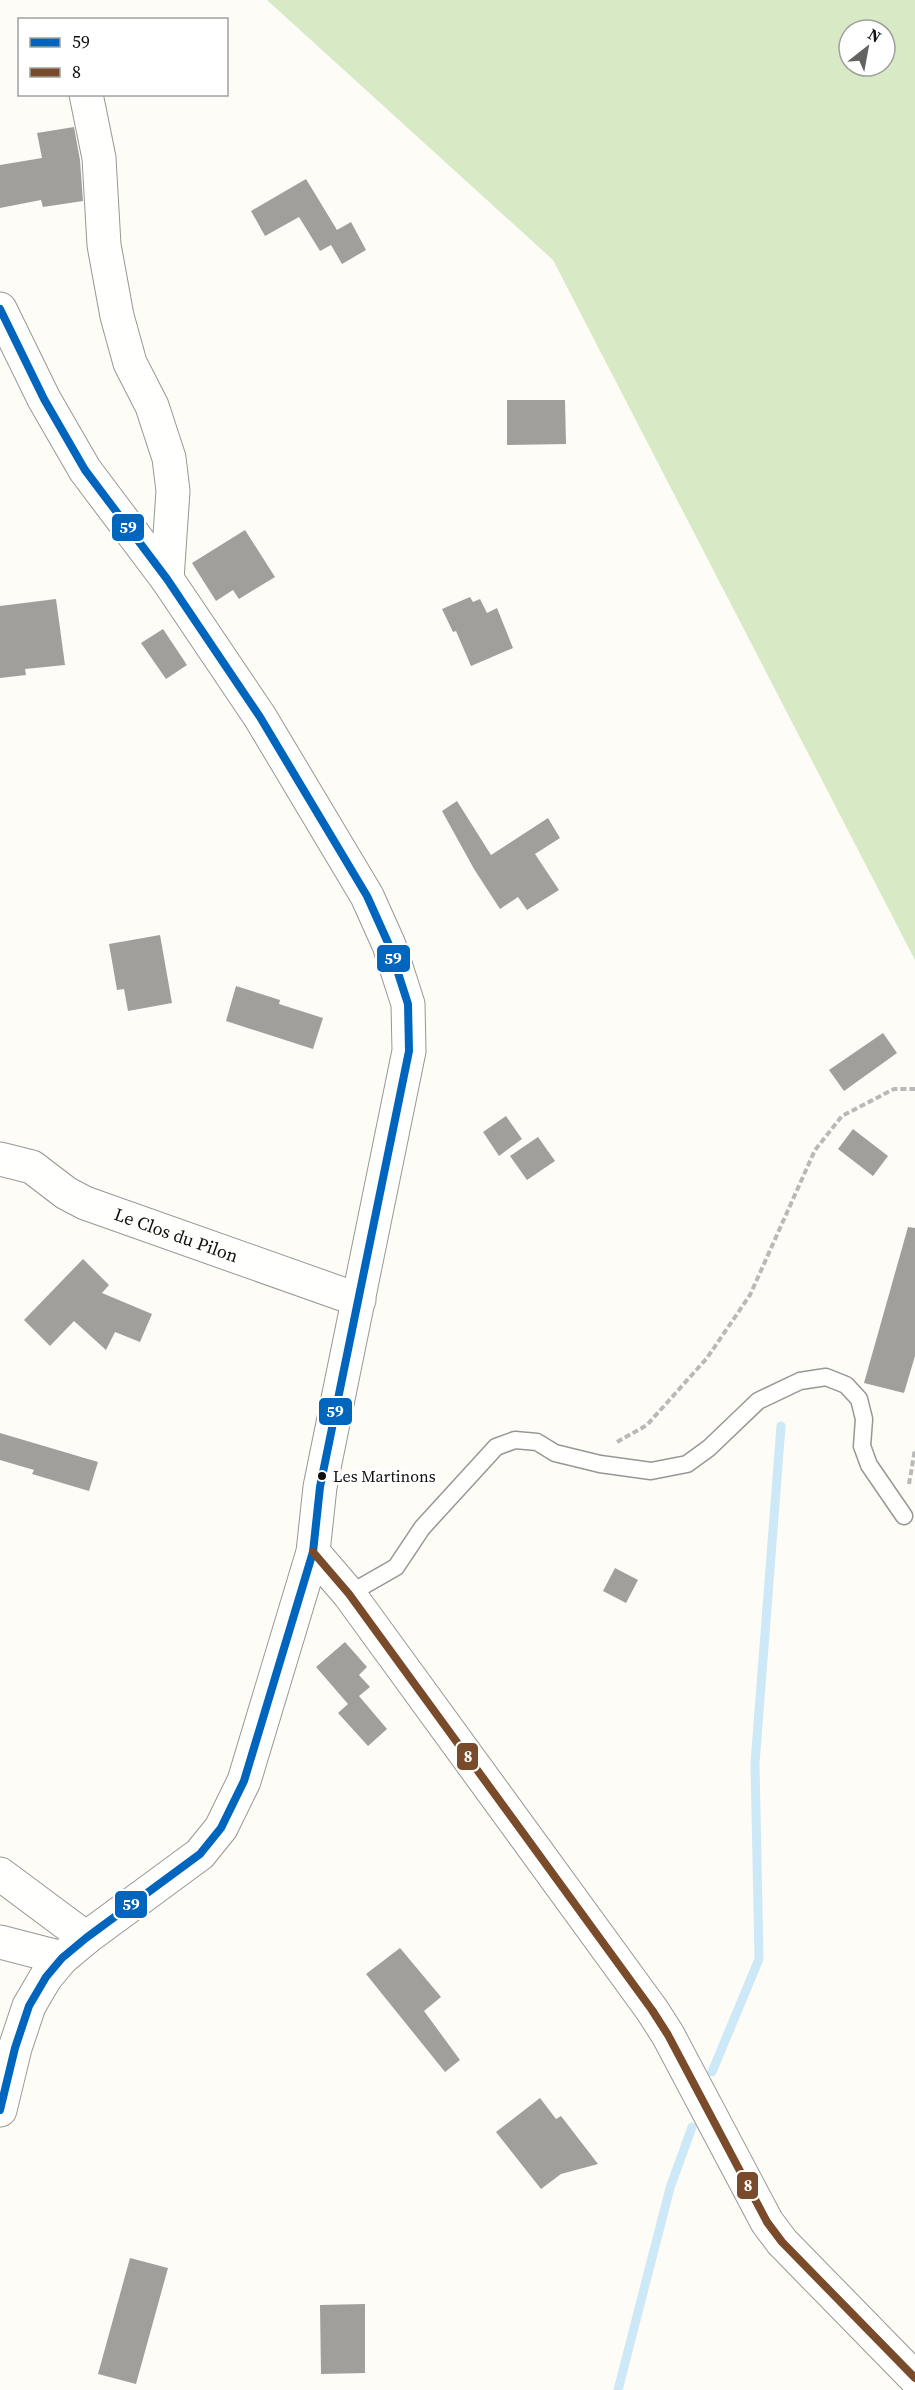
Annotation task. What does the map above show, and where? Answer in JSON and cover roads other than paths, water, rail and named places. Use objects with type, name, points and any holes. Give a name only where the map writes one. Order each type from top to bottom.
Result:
[{"type":"street","points":[[86,96],[99,158],[104,245],[117,316],[130,363],[152,405],[169,458],[173,491],[167,579]]},
{"type":"street","points":[[0,309],[44,399],[85,470],[167,579],[260,717],[367,897],[389,945],[408,1004],[409,1051],[320,1487],[313,1552],[244,1781],[221,1828],[200,1854],[74,1948],[46,1977],[29,2006],[15,2048],[0,2110]]},
{"type":"street","name":"Le Clos du Pilon","points":[[0,1160],[32,1167],[66,1193],[85,1203],[359,1300]]},
{"type":"street","points":[[313,1552],[349,1594],[652,2010],[668,2035],[766,2222],[782,2242],[915,2378]]},
{"type":"street","points":[[0,1874],[74,1948]]},
{"type":"street","points":[[0,1942],[74,1948]]},
{"type":"lane","points":[[349,1594],[396,1567],[422,1528],[496,1447],[515,1440],[537,1442],[555,1453],[586,1461],[651,1471],[687,1464],[709,1448],[758,1401],[800,1381],[826,1377],[846,1385],[859,1399],[864,1419],[862,1446],[869,1466],[904,1516]]},
{"type":"waterway","points":[[712,2072],[759,1959],[755,1763],[781,1426]]},
{"type":"waterway","points":[[618,2390],[670,2188],[692,2127]]},
{"type":"place","name":"Les Martinons","points":[[322,1476]]}]
